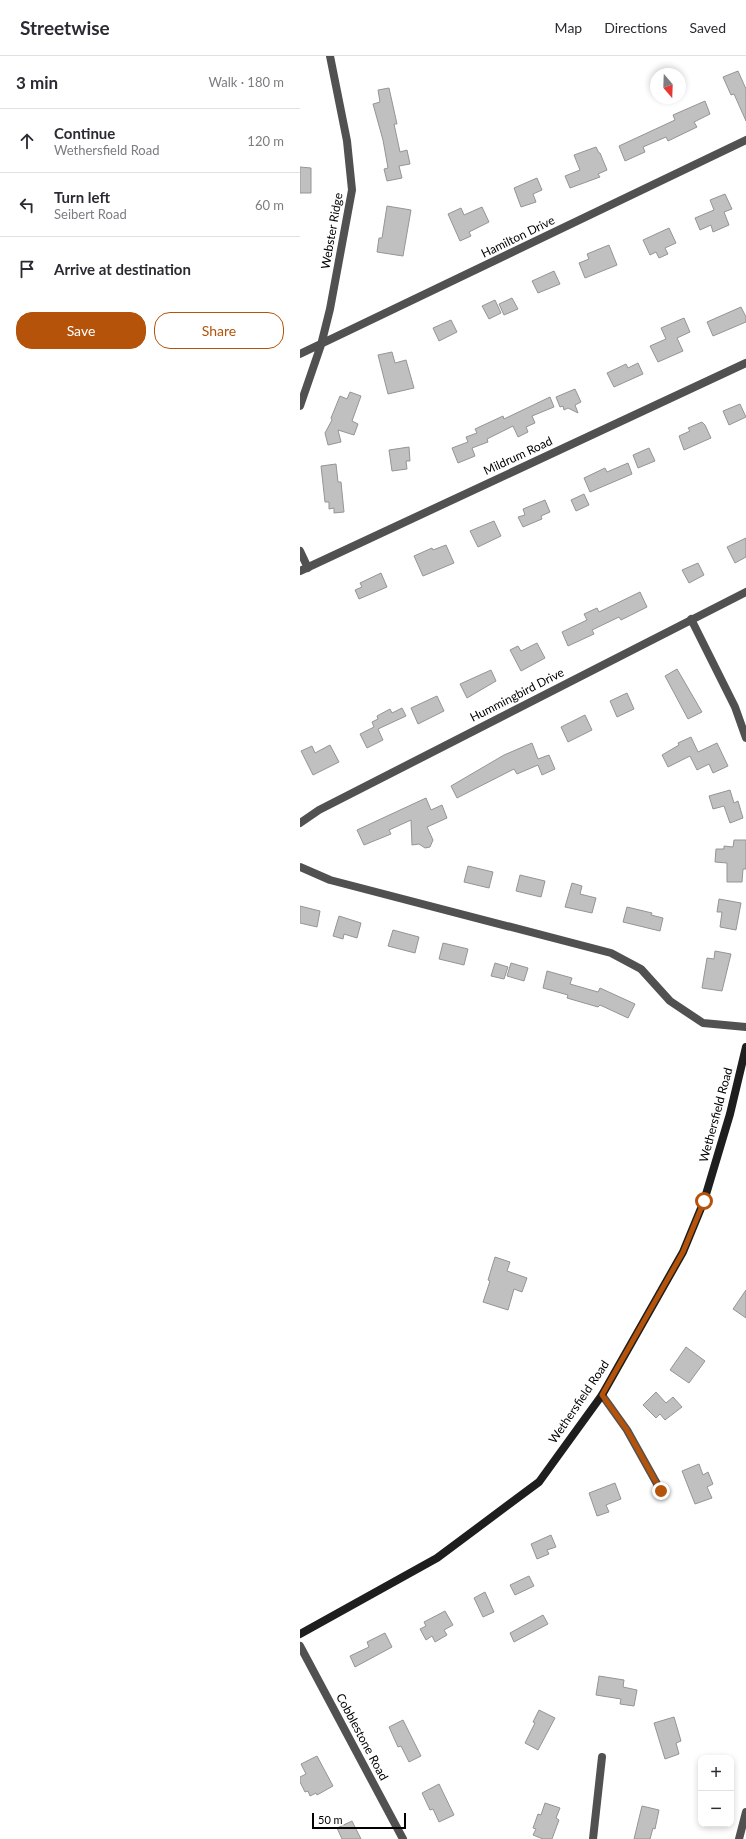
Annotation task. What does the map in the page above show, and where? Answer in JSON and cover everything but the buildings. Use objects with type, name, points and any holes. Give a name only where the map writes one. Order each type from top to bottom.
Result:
[{"type":"street","name":"Webster Ridge","points":[[300,406],[321,345],[330,309],[352,190],[347,141],[330,56]]},
{"type":"street","name":"Hamilton Drive","points":[[300,354],[746,140]]},
{"type":"street","name":"Mildrum Road","points":[[304,570],[746,363]]},
{"type":"street","points":[[300,551],[304,570]]},
{"type":"street","name":"Hummingbird Drive","points":[[300,823],[319,810],[746,592]]},
{"type":"street","points":[[691,619],[735,707],[746,738]]},
{"type":"street","points":[[300,867],[330,880],[611,953],[641,969],[670,1001],[703,1023],[746,1027]]},
{"type":"street","name":"Wethersfield Road","points":[[300,1634],[437,1558],[539,1482],[602,1395],[683,1252],[704,1201],[730,1114],[746,1048]]},
{"type":"street","points":[[602,1395],[627,1430],[661,1491]]},
{"type":"street","name":"Cobblestone Road","points":[[300,1646],[403,1839]]},
{"type":"street","points":[[593,1839],[602,1757]]},
{"type":"street","points":[[739,1839],[746,1812]]},
{"type":"route","points":[[661,1491],[627,1430],[602,1395],[683,1252],[704,1201]]}]
